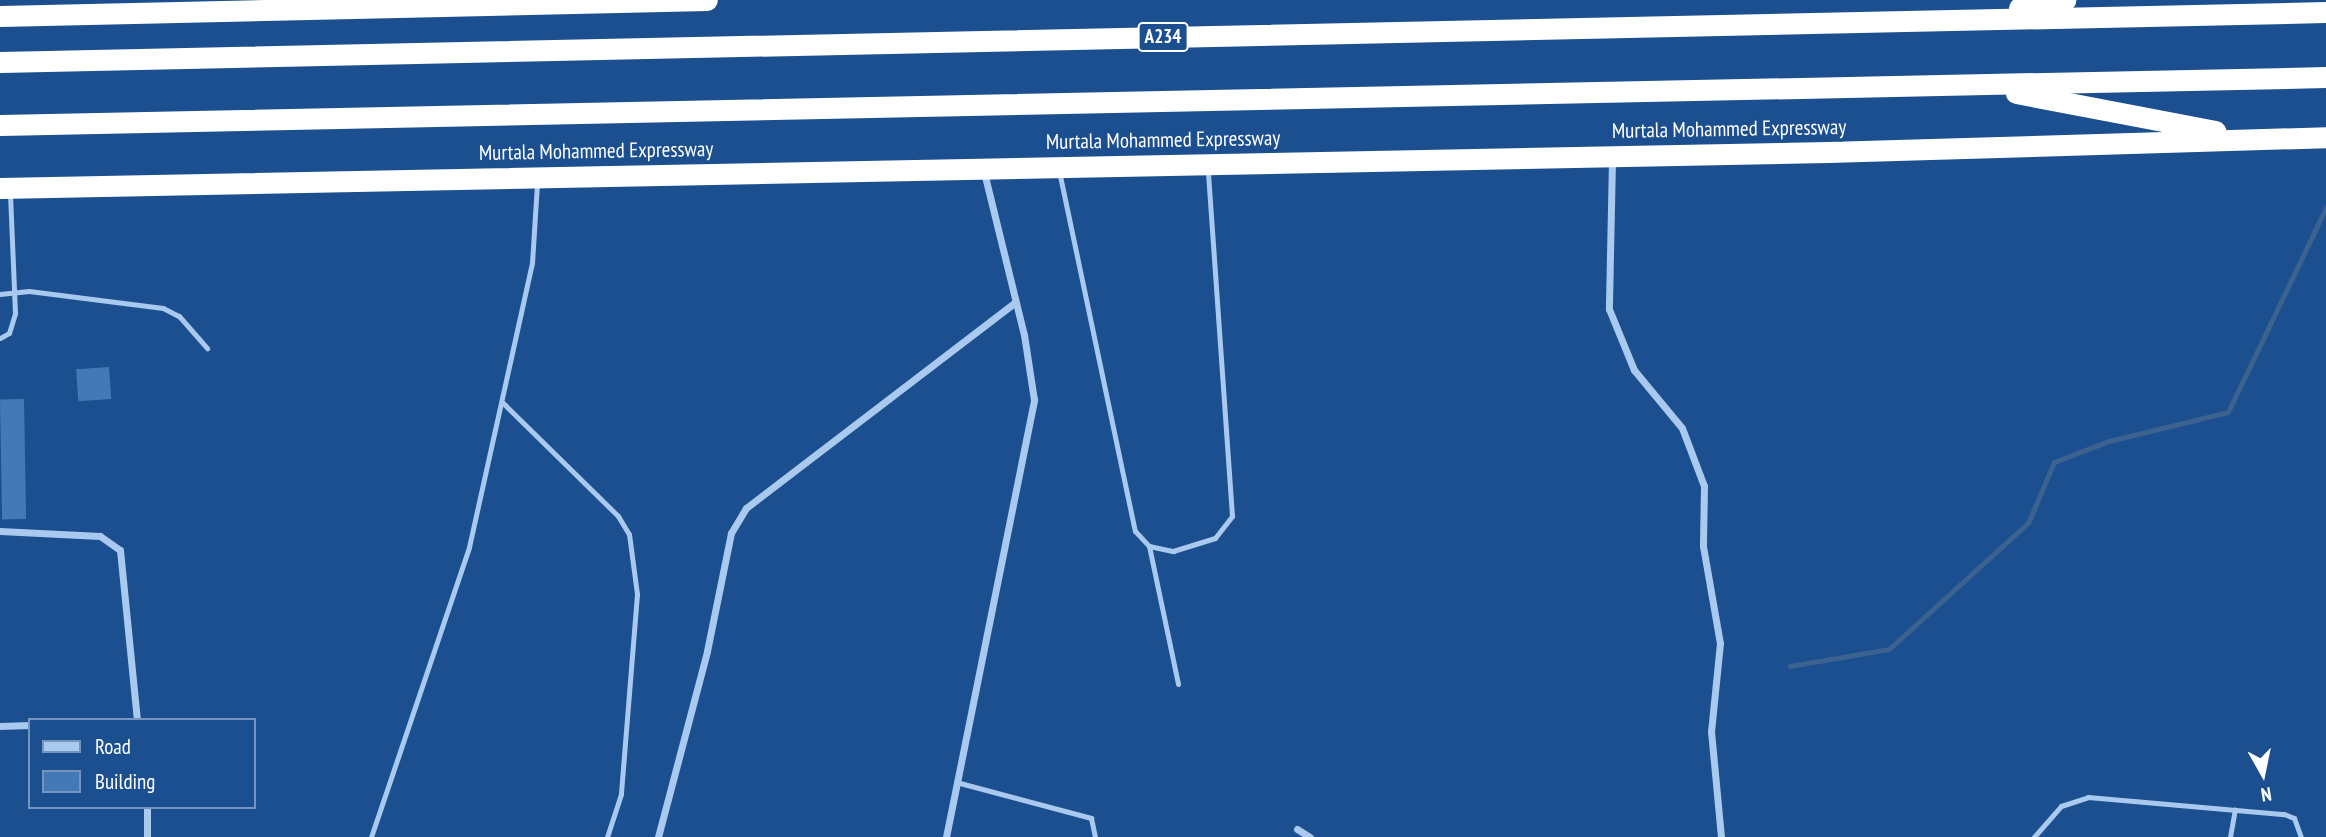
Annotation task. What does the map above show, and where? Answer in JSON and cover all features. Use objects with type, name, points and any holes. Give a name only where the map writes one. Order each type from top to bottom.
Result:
[{"type":"highway","points":[[0,16],[707,0]]},
{"type":"highway","points":[[1948,20],[2065,0]]},
{"type":"highway","name":"A234","points":[[0,62],[2326,12]]},
{"type":"highway","name":"Murtala Mohammed Expressway","points":[[0,125],[2326,77]]},
{"type":"highway","points":[[1973,85],[2255,138]]},
{"type":"highway","name":"Murtala Mohammed Expressway","points":[[5,188],[1612,156],[2326,137]]},
{"type":"street","points":[[1612,156],[1609,309],[1634,370],[1682,428],[1704,486],[1703,546],[1720,643],[1711,731],[1721,837]]},
{"type":"street","points":[[946,837],[1034,400],[1015,302],[983,168]]},
{"type":"street","points":[[658,837],[707,651],[731,533],[746,508],[1015,302]]},
{"type":"street","points":[[0,531],[100,536],[120,550],[137,718]]},
{"type":"street","points":[[0,726],[28,725]]},
{"type":"street","points":[[147,809],[147,837]]},
{"type":"street","points":[[1297,829],[1310,837]]},
{"type":"lane","points":[[1149,546],[1173,551],[1214,538],[1232,516],[1208,164]]},
{"type":"lane","points":[[1058,167],[1135,531],[1149,546],[1178,684]]},
{"type":"lane","points":[[371,837],[469,547],[532,263],[537,177]]},
{"type":"lane","points":[[0,338],[9,333],[13,321],[15,290],[5,188]]},
{"type":"lane","points":[[0,294],[15,290],[163,308],[179,316],[207,348]]},
{"type":"lane","points":[[502,402],[618,516],[629,534],[637,594],[621,794],[607,837]]},
{"type":"lane","points":[[956,782],[1091,818],[1095,837]]},
{"type":"lane","points":[[2034,837],[2061,806],[2088,797],[2235,809],[2294,818],[2301,837]]},
{"type":"lane","points":[[2230,837],[2235,809]]},
{"type":"building","points":[[109,367],[111,399],[78,401],[76,369]]},
{"type":"building","points":[[0,399],[24,399],[26,519],[2,519]]},
{"type":"waterway","points":[[1790,666],[1889,649],[2028,523],[2054,462],[2109,441],[2228,412],[2326,207]]}]
